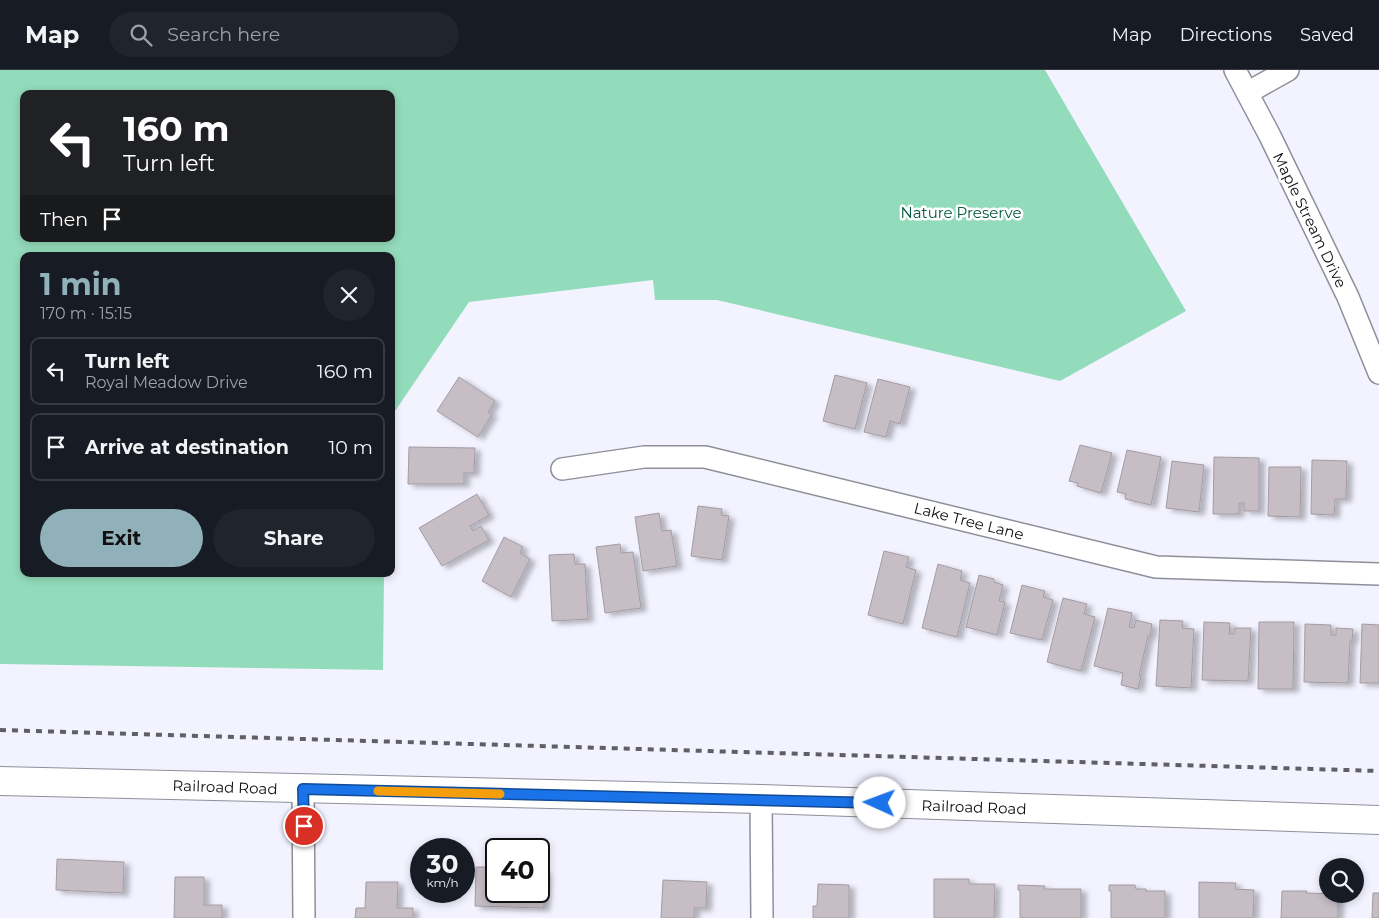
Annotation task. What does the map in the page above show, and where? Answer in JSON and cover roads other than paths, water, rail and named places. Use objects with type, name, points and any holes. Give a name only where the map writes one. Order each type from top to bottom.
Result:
[{"type":"street","name":"Maple Stream Drive","points":[[1235,70],[1270,136],[1348,297],[1379,373]]},
{"type":"street","points":[[1247,93],[1288,70]]},
{"type":"street","name":"Lake Tree Lane","points":[[562,469],[644,457],[705,457],[1156,566],[1379,574]]},
{"type":"street","name":"Railroad Road","points":[[0,781],[761,799],[1379,820]]},
{"type":"street","points":[[303,789],[304,918]]},
{"type":"street","points":[[761,799],[762,918]]},
{"type":"railway","points":[[0,730],[1379,771]]},
{"type":"park label","name":"Nature Preserve","points":[[961,212]]}]
